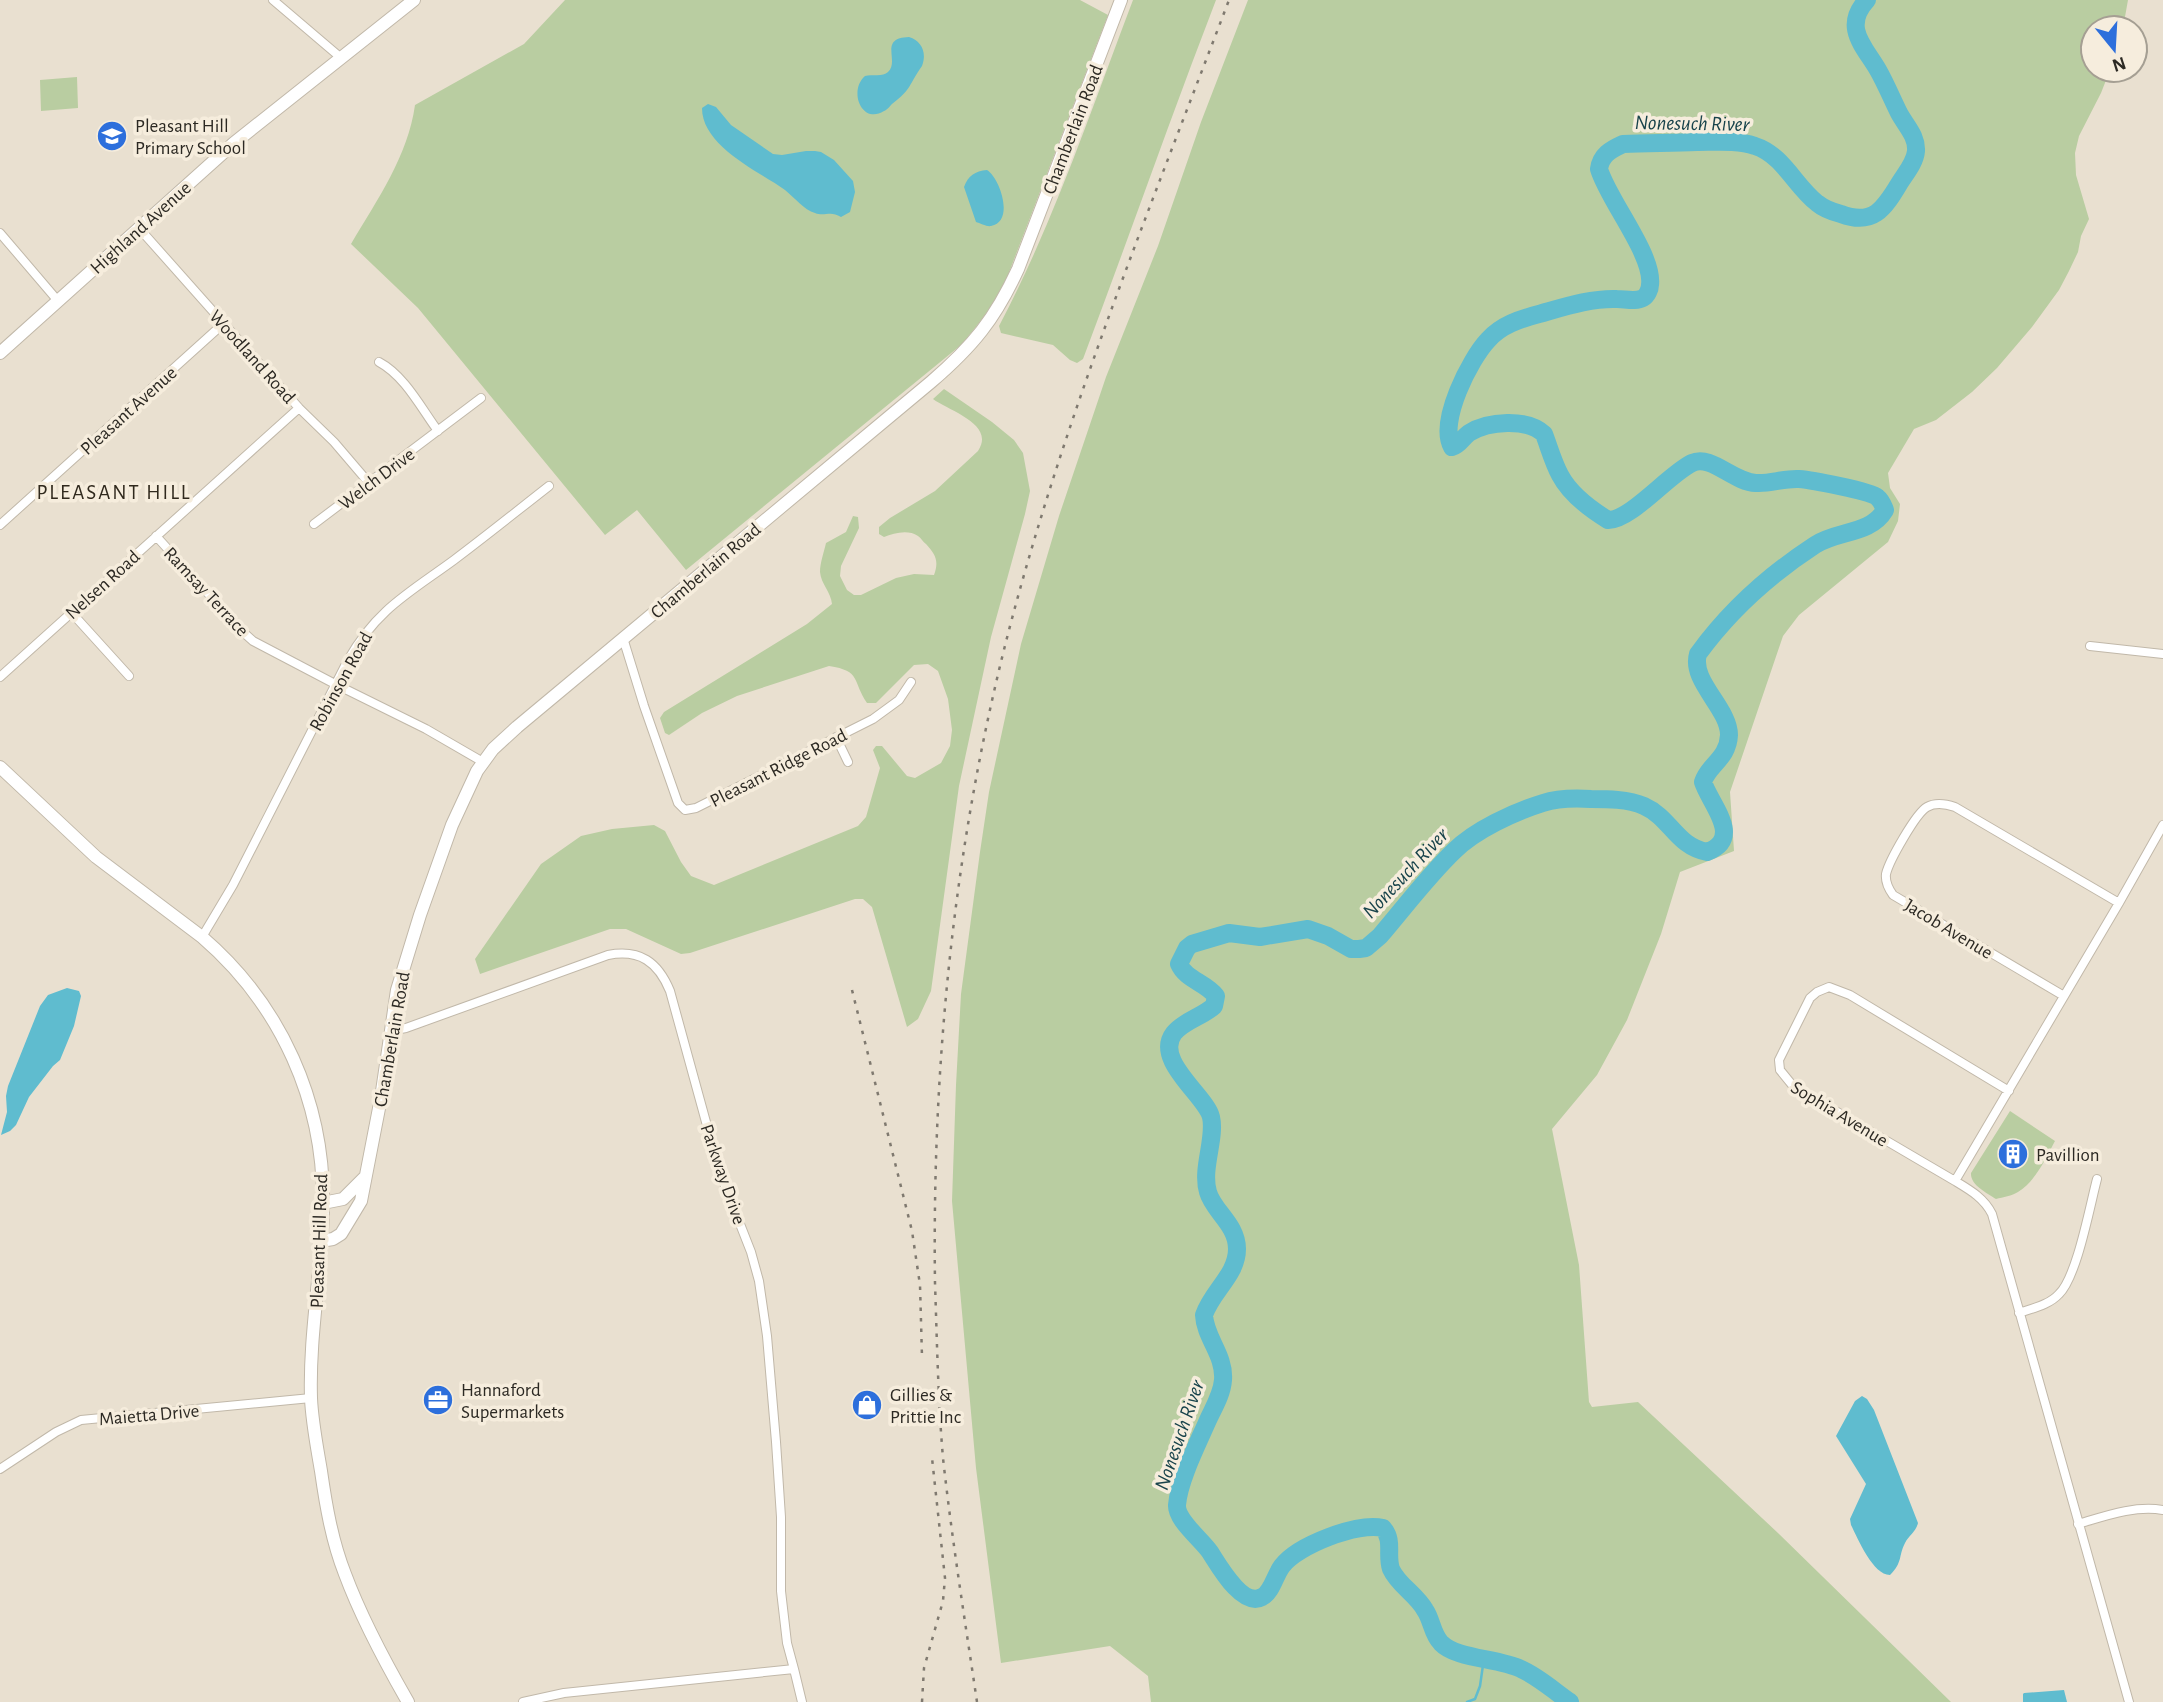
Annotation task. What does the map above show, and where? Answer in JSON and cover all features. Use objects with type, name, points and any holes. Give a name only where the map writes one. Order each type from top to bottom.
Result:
[{"type":"street","points":[[273,0],[341,58]]},
{"type":"street","name":"Highland Avenue","points":[[0,353],[234,143],[414,0]]},
{"type":"street","name":"Chamberlain Road","points":[[321,1241],[337,1237],[347,1226],[361,1200],[381,1098],[397,990],[420,915],[461,804],[482,762],[505,738],[971,346],[1001,303],[1018,269],[1121,0]]},
{"type":"street","name":"Woodland Road","points":[[138,228],[369,483]]},
{"type":"street","points":[[0,233],[58,301]]},
{"type":"street","name":"Pleasant Avenue","points":[[0,525],[224,323]]},
{"type":"street","points":[[379,362],[405,386],[438,431]]},
{"type":"street","name":"Welch Drive","points":[[314,524],[481,398]]},
{"type":"street","name":"Nelsen Road","points":[[0,677],[299,408]]},
{"type":"street","name":"Robinson Road","points":[[202,937],[233,885],[357,643],[380,615],[549,486]]},
{"type":"street","name":"Ramsay Terrace","points":[[156,536],[247,635],[271,652],[426,729],[482,762]]},
{"type":"street","points":[[71,612],[129,676]]},
{"type":"street","name":"Pleasant Ridge Road","points":[[623,638],[678,803],[685,810],[696,808],[887,710],[899,700],[911,682]]},
{"type":"street","points":[[2090,646],[2163,654]]},
{"type":"street","points":[[836,737],[848,762]]},
{"type":"street","name":"Pleasant Hill Road","points":[[0,766],[96,857],[202,937],[235,969],[279,1028],[296,1062],[317,1134],[323,1203],[311,1398],[326,1503],[340,1560],[353,1592],[408,1702]]},
{"type":"street","name":"Jacob Avenue","points":[[2064,996],[1893,895],[1886,882],[1887,872],[1917,816],[1931,805],[1955,807],[2119,903]]},
{"type":"street","points":[[1955,1181],[2163,825]]},
{"type":"street","name":"Parkway Drive","points":[[390,1031],[406,1028],[608,955],[633,954],[649,961],[663,975],[678,1014],[720,1173],[760,1281],[781,1517],[781,1600],[787,1643],[802,1702]]},
{"type":"street","name":"Sophia Avenue","points":[[2009,1091],[1841,990],[1829,988],[1822,989],[1810,998],[1779,1060],[1780,1070],[1787,1081],[1800,1091],[1955,1181],[1983,1200],[1992,1214],[2129,1702]]},
{"type":"street","points":[[323,1203],[343,1199],[367,1175]]},
{"type":"street","points":[[2019,1313],[2057,1297],[2067,1285],[2074,1268],[2097,1179]]},
{"type":"street","name":"Maietta Drive","points":[[0,1469],[56,1432],[81,1420],[311,1398]]},
{"type":"street","points":[[2078,1524],[2120,1513],[2146,1509],[2163,1510]]},
{"type":"street","points":[[523,1702],[564,1693],[794,1669]]},
{"type":"green space","points":[[565,0],[1080,0],[1108,15],[1008,275],[981,320],[961,345],[686,570],[637,510],[605,535],[418,308],[351,244],[399,160],[415,105],[524,44]]},
{"type":"green space","points":[[1133,0],[1216,0],[1083,359],[1077,363],[1053,345],[1001,333],[999,326],[1054,206]]},
{"type":"green space","points":[[1248,0],[2128,0],[2126,14],[2079,14],[2079,84],[2105,84],[2079,136],[2075,153],[2076,175],[2089,219],[2069,271],[2059,290],[2032,327],[1997,368],[1936,420],[1914,429],[1888,473],[1890,488],[1900,504],[1898,521],[1888,542],[1799,615],[1783,636],[1730,792],[1734,851],[1680,872],[1661,934],[1627,1020],[1597,1075],[1552,1129],[1579,1265],[1589,1402],[1592,1407],[1638,1402],[1778,1533],[1951,1702],[1151,1702],[1148,1676],[1110,1646],[1001,1663],[976,1468],[952,1201],[961,994],[989,792],[1021,644],[1059,516],[1106,377],[1158,246],[1201,122]]},
{"type":"green space","points":[[77,77],[78,108],[41,111],[40,80]]},
{"type":"green space","points":[[944,389],[1014,440],[1023,453],[1030,491],[991,637],[959,786],[931,991],[918,1019],[907,1027],[872,907],[863,899],[855,899],[690,953],[681,954],[626,929],[610,929],[480,974],[475,959],[541,864],[581,836],[612,829],[654,825],[665,831],[691,876],[714,885],[858,826],[866,817],[880,768],[873,750],[876,746],[882,746],[907,776],[915,778],[941,763],[950,746],[952,730],[948,699],[938,671],[928,664],[914,665],[876,703],[867,703],[852,674],[829,666],[737,696],[702,713],[669,735],[665,733],[660,718],[664,712],[807,624],[832,604],[821,576],[822,558],[826,543],[846,532],[853,516],[858,517],[859,528],[841,566],[840,576],[847,590],[854,595],[861,595],[896,578],[914,574],[934,575],[936,558],[919,537],[905,532],[884,537],[879,534],[879,527],[935,491],[978,451],[982,442],[981,433],[976,426],[933,399]]},
{"type":"green space","points":[[2010,1111],[2055,1141],[2040,1169],[2024,1188],[1996,1199],[1976,1185],[1971,1173]]},
{"type":"water","points":[[909,37],[917,41],[922,48],[922,66],[907,90],[885,111],[869,114],[860,104],[858,97],[860,82],[865,76],[888,72],[894,41]]},
{"type":"water","points":[[708,104],[716,107],[731,125],[773,154],[815,151],[834,160],[853,181],[855,192],[850,212],[841,217],[811,211],[785,190],[733,156],[721,146],[704,122],[702,108]]},
{"type":"water","points":[[987,170],[1000,190],[1004,209],[998,223],[989,226],[976,222],[964,187],[972,175]]},
{"type":"water","points":[[67,988],[79,991],[81,996],[74,1026],[60,1060],[29,1097],[16,1125],[1,1135],[7,1112],[8,1086],[40,1006],[48,995]]},
{"type":"water","points":[[1862,1396],[1874,1410],[1918,1523],[1890,1575],[1872,1563],[1851,1525],[1850,1519],[1866,1484],[1836,1436],[1855,1401]]},
{"type":"water","points":[[2064,1690],[2067,1702],[2023,1702],[2024,1693]]},
{"type":"waterway","name":"Nonesuch River","points":[[1570,1702],[1521,1669],[1457,1652],[1441,1643],[1421,1604],[1391,1569],[1389,1543],[1383,1528],[1359,1528],[1344,1532],[1301,1550],[1282,1566],[1265,1595],[1254,1599],[1239,1591],[1180,1517],[1177,1505],[1181,1484],[1223,1380],[1221,1363],[1204,1315],[1229,1275],[1237,1249],[1233,1232],[1211,1199],[1206,1183],[1212,1134],[1211,1117],[1175,1066],[1169,1044],[1174,1033],[1183,1025],[1214,1006],[1216,996],[1186,974],[1179,964],[1192,944],[1229,933],[1260,937],[1308,929],[1351,949],[1366,948],[1380,936],[1434,871],[1463,843],[1496,822],[1549,801],[1611,799],[1631,802],[1653,811],[1696,849],[1707,852],[1718,846],[1723,838],[1722,820],[1703,782],[1722,756],[1729,735],[1723,715],[1699,674],[1698,654],[1723,623],[1766,581],[1824,540],[1871,524],[1885,510],[1881,502],[1877,497],[1864,492],[1806,480],[1761,483],[1747,481],[1715,465],[1699,461],[1683,469],[1627,513],[1608,520],[1575,495],[1564,482],[1544,434],[1537,429],[1518,423],[1486,426],[1469,433],[1452,447],[1449,422],[1458,391],[1473,361],[1499,330],[1525,318],[1578,304],[1607,299],[1637,300],[1647,294],[1650,287],[1645,259],[1599,169],[1604,157],[1618,146],[1697,142],[1748,144],[1773,156],[1809,196],[1825,208],[1861,218],[1882,208],[1912,164],[1916,146],[1881,75],[1858,36],[1856,19],[1867,0]]},
{"type":"waterway","points":[[1467,1702],[1475,1699],[1484,1658]]},
{"type":"railway","points":[[977,1702],[943,1458],[935,1283],[935,1201],[943,1036],[961,872],[990,710],[1031,550],[1110,312],[1229,0]]},
{"type":"railway","points":[[852,990],[912,1231],[920,1285],[922,1357]]},
{"type":"railway","points":[[922,1702],[924,1668],[943,1601],[945,1578],[932,1458]]},
{"type":"place","name":"Pleasant Hill Primary School","points":[[112,136]]},
{"type":"place","name":"Pavillion","points":[[2013,1154]]},
{"type":"place","name":"Hannaford Supermarkets","points":[[438,1400]]},
{"type":"place","name":"Gillies & Prittie Inc","points":[[867,1405]]},
{"type":"district","name":"PLEASANT HILL","points":[[114,492]]}]
